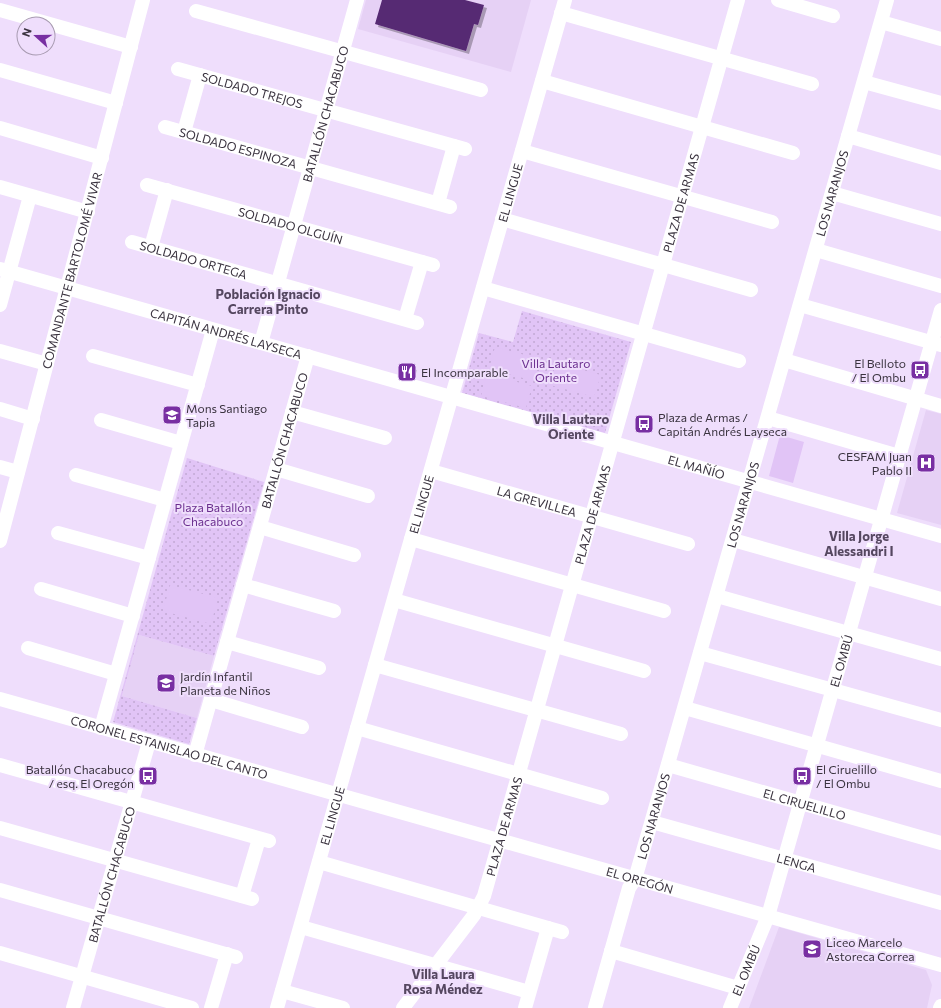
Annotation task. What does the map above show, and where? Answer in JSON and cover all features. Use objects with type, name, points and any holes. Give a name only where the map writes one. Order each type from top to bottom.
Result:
[{"type":"street","name":"COMANDANTE BARTOLOMÉ VIVAR","points":[[0,541],[2,524],[33,419],[144,0]]},
{"type":"street","name":"BATALLÓN CHACABUCO","points":[[261,343],[357,0]]},
{"type":"street","name":"PLAZA DE ARMAS","points":[[403,1008],[479,908],[484,896],[738,0]]},
{"type":"street","points":[[778,0],[834,16]]},
{"type":"street","name":"LOS NARANJOS","points":[[595,1008],[629,888],[635,879],[652,822],[887,0]]},
{"type":"street","points":[[563,6],[721,58],[812,84]]},
{"type":"street","name":"EL LINGUE","points":[[277,1008],[563,6]]},
{"type":"street","points":[[0,10],[131,47]]},
{"type":"street","points":[[196,11],[481,90]]},
{"type":"street","points":[[881,22],[941,39]]},
{"type":"street","name":"SOLDADO TREJOS","points":[[178,68],[460,147],[444,205]]},
{"type":"street","points":[[0,70],[116,103]]},
{"type":"street","points":[[184,132],[200,75]]},
{"type":"street","points":[[542,81],[793,153]]},
{"type":"street","points":[[864,82],[941,103]]},
{"type":"street","name":"SOLDADO ESPINOZA","points":[[165,127],[444,205]]},
{"type":"street","points":[[0,128],[102,158]]},
{"type":"street","points":[[848,136],[941,163]]},
{"type":"street","points":[[522,151],[772,222]]},
{"type":"street","name":"SOLDADO OLGUÍN","points":[[147,185],[428,263],[411,321]]},
{"type":"street","points":[[0,187],[88,212]]},
{"type":"street","points":[[151,247],[167,190]]},
{"type":"street","points":[[832,193],[941,224]]},
{"type":"street","points":[[0,305],[5,271],[30,196]]},
{"type":"street","points":[[502,219],[751,290]]},
{"type":"street","name":"SOLDADO ORTEGA","points":[[132,242],[411,321]]},
{"type":"street","points":[[816,250],[941,286]]},
{"type":"street","name":"CAPITÁN ANDRÉS LAYSECA","points":[[5,271],[452,397]]},
{"type":"street","points":[[483,288],[739,361]]},
{"type":"street","points":[[800,305],[936,344]]},
{"type":"street","name":"EL OMBÚ","points":[[730,1008],[768,916],[916,398],[936,344],[941,310]]},
{"type":"street","points":[[101,728],[213,330]]},
{"type":"street","points":[[0,351],[47,364]]},
{"type":"street","points":[[93,356],[198,385]]},
{"type":"street","name":"BATALLÓN CHACABUCO","points":[[195,755],[308,356]]},
{"type":"street","points":[[784,360],[941,406]]},
{"type":"street","name":"EL MAÑÍO","points":[[452,397],[941,536]]},
{"type":"street","points":[[0,409],[33,419]]},
{"type":"street","points":[[292,412],[385,438]]},
{"type":"street","points":[[768,418],[899,456]]},
{"type":"street","points":[[101,420],[181,443]]},
{"type":"street","points":[[0,466],[18,472]]},
{"type":"street","points":[[276,470],[368,496]]},
{"type":"street","name":"LA GREVILLEA","points":[[431,471],[688,544]]},
{"type":"street","points":[[76,475],[165,500]]},
{"type":"street","points":[[260,527],[354,555]]},
{"type":"street","points":[[58,533],[149,558]]},
{"type":"street","points":[[411,539],[664,611]]},
{"type":"street","points":[[733,540],[941,599]]},
{"type":"street","points":[[243,585],[334,611]]},
{"type":"street","points":[[41,589],[133,616]]},
{"type":"street","points":[[717,596],[941,659]]},
{"type":"street","points":[[394,600],[644,671]]},
{"type":"street","points":[[227,642],[319,668]]},
{"type":"street","points":[[28,648],[116,674]]},
{"type":"street","points":[[700,653],[941,720]]},
{"type":"street","points":[[375,665],[620,734]]},
{"type":"street","name":"CORONEL ESTANISLAO DEL CANTO","points":[[0,699],[338,795]]},
{"type":"street","points":[[211,700],[302,727]]},
{"type":"street","points":[[685,708],[941,781]]},
{"type":"street","points":[[357,728],[602,798]]},
{"type":"street","name":"BATALLÓN CHACABUCO","points":[[73,1008],[149,742]]},
{"type":"street","name":"EL CIRUELILLO","points":[[668,765],[941,843]]},
{"type":"street","points":[[0,828],[247,897],[264,840],[132,802],[1,769]]},
{"type":"street","name":"EL OREGÓN","points":[[338,795],[941,965]]},
{"type":"street","name":"LENGA","points":[[652,822],[941,903]]},
{"type":"street","points":[[319,862],[562,932]]},
{"type":"street","points":[[0,890],[232,955],[211,1008]]},
{"type":"street","points":[[301,927],[530,992]]},
{"type":"street","points":[[525,1008],[548,928]]},
{"type":"street","points":[[611,951],[738,988]]},
{"type":"street","points":[[0,953],[192,1008]]},
{"type":"street","points":[[282,991],[343,1008]]},
{"type":"shaded area","points":[[366,0],[531,0],[511,72],[358,29]]},
{"type":"shaded area","name":"CESFAM Juan Pablo II","points":[[926,410],[941,414],[941,525],[897,513]]},
{"type":"shaded area","name":"Jardín Infantil Planeta de Niños","points":[[139,635],[214,656],[197,718],[122,696]]},
{"type":"shaded area","name":"Liceo Marcelo Astoreca Correa","points":[[779,927],[926,970],[932,985],[927,1008],[749,1008]]},
{"type":"green space","name":"Villa Lautaro Oriente","points":[[522,311],[631,342],[605,433],[462,393],[479,333],[513,342]]},
{"type":"green space","points":[[495,347],[540,359],[534,381],[489,369]]},
{"type":"green space","points":[[556,363],[601,375],[594,397],[550,385]]},
{"type":"green space","points":[[487,374],[532,386],[526,408],[481,396]]},
{"type":"green space","points":[[780,435],[804,442],[793,483],[769,476]]},
{"type":"green space","name":"Plaza Batallón Chacabuco","points":[[187,458],[264,482],[214,656],[139,635],[122,696],[197,718],[189,744],[113,722]]},
{"type":"green space","points":[[170,585],[218,598],[211,624],[163,611]]},
{"type":"building","points":[[382,0],[465,0],[484,5],[478,25],[474,24],[466,51],[375,24]]},
{"type":"building","name":"El Incomparable","points":[[405,365],[414,367],[411,377],[402,374]]},
{"type":"place","name":"El Belloto / El Ombu","points":[[920,370]]},
{"type":"place","name":"El Incomparable","points":[[407,372]]},
{"type":"place","name":"Mons Santiago Tapia","points":[[172,415]]},
{"type":"place","name":"Plaza de Armas / Capitán Andrés Layseca","points":[[644,424]]},
{"type":"place","name":"CESFAM Juan Pablo II","points":[[926,463]]},
{"type":"place","name":"Jardín Infantil Planeta de Niños","points":[[166,683]]},
{"type":"place","name":"Batallón Chacabuco / esq. El Oregón","points":[[148,776]]},
{"type":"place","name":"El Ciruelillo / El Ombu","points":[[802,776]]},
{"type":"place","name":"Liceo Marcelo Astoreca Correa","points":[[812,949]]},
{"type":"district","name":"Población Ignacio Carrera Pinto","points":[[268,302]]},
{"type":"district","name":"Villa Lautaro Oriente","points":[[571,426]]},
{"type":"district","name":"Villa Jorge Alessandri I","points":[[859,544]]},
{"type":"district","name":"Villa Laura Rosa Méndez","points":[[443,982]]}]
